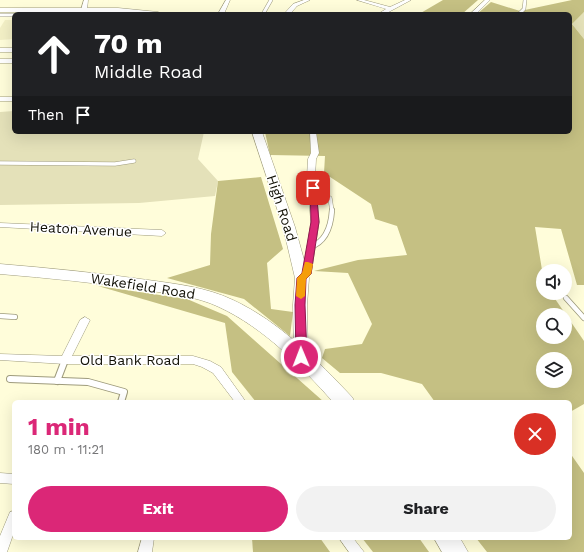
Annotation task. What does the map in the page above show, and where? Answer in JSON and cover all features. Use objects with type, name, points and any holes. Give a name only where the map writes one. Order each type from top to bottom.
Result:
[{"type":"highway","name":"Wakefield Road","points":[[0,269],[102,278],[190,291],[226,304],[258,322],[301,357],[343,400]]},
{"type":"highway","points":[[447,540],[456,552]]},
{"type":"street","points":[[84,10],[86,0]]},
{"type":"street","points":[[118,10],[121,0]]},
{"type":"street","points":[[222,12],[228,0]]},
{"type":"street","points":[[289,12],[295,5],[308,0]]},
{"type":"street","points":[[358,0],[391,9]]},
{"type":"street","points":[[385,12],[409,0]]},
{"type":"street","points":[[475,12],[488,0]]},
{"type":"street","points":[[381,6],[402,3]]},
{"type":"street","points":[[7,12],[118,10],[132,12]]},
{"type":"street","points":[[0,51],[12,50]]},
{"type":"street","points":[[0,61],[12,61]]},
{"type":"street","points":[[0,99],[12,99]]},
{"type":"street","name":"High Road","points":[[258,134],[289,227],[302,278],[300,305],[301,357]]},
{"type":"street","points":[[313,134],[315,153]]},
{"type":"street","points":[[302,278],[307,274],[315,222],[311,177],[312,159],[319,149],[317,134]]},
{"type":"street","name":"Heaton Avenue","points":[[0,225],[162,233]]},
{"type":"street","points":[[65,360],[85,320]]},
{"type":"street","name":"Old Bank Road","points":[[0,357],[65,360],[193,360],[217,370],[240,400]]},
{"type":"street","points":[[0,478],[12,478]]},
{"type":"street","points":[[0,552],[12,521]]},
{"type":"street","points":[[144,552],[147,540]]},
{"type":"street","points":[[347,540],[357,552]]},
{"type":"lane","points":[[265,12],[271,0]]},
{"type":"lane","points":[[520,12],[524,9],[525,0]]},
{"type":"lane","points":[[0,16],[7,12]]},
{"type":"lane","points":[[0,163],[115,164],[134,161]]},
{"type":"lane","points":[[310,247],[318,243],[330,225],[333,212],[330,198]]},
{"type":"lane","points":[[568,300],[584,318]]},
{"type":"lane","points":[[0,316],[15,317]]},
{"type":"lane","points":[[57,381],[65,360]]},
{"type":"lane","points":[[10,379],[88,382],[124,392],[122,400]]},
{"type":"shaded area","points":[[443,0],[478,0],[464,12],[422,12]]},
{"type":"shaded area","points":[[572,0],[584,0],[584,12],[572,24],[572,12],[479,12],[491,2],[520,11]]},
{"type":"shaded area","points":[[584,12],[584,39],[572,24]]},
{"type":"shaded area","points":[[5,20],[12,20],[12,39],[0,40],[0,28]]},
{"type":"shaded area","points":[[572,24],[584,39],[584,285],[577,285],[561,229],[535,227],[541,264],[536,264],[536,300],[556,300],[561,308],[536,308],[536,344],[572,344],[572,324],[584,341],[584,404],[572,411],[572,400],[434,400],[422,384],[381,373],[340,373],[322,358],[325,349],[362,344],[372,324],[348,273],[314,271],[358,260],[407,255],[397,226],[375,219],[371,204],[324,173],[325,156],[270,155],[265,134],[572,134]]},
{"type":"shaded area","points":[[12,111],[12,134],[204,134],[198,159],[218,181],[215,196],[139,203],[0,205],[0,112]]},
{"type":"shaded area","points":[[261,177],[283,249],[267,263],[271,309],[293,312],[290,336],[244,299],[167,278],[210,265],[211,234],[218,181]]},
{"type":"shaded area","points":[[98,286],[187,299],[227,316],[322,400],[254,400],[232,372],[225,323]]},
{"type":"shaded area","points":[[572,456],[584,473],[584,552],[487,552],[478,540],[572,540]]},
{"type":"shaded area","points":[[252,540],[321,540],[330,552],[253,552]]},
{"type":"shaded area","points":[[364,540],[420,540],[429,552],[373,552]]},
{"type":"slow traffic","points":[[301,296],[302,278],[307,274],[308,264]]},
{"type":"route","points":[[301,357],[300,305],[302,278],[307,274],[315,222],[313,188]]}]
